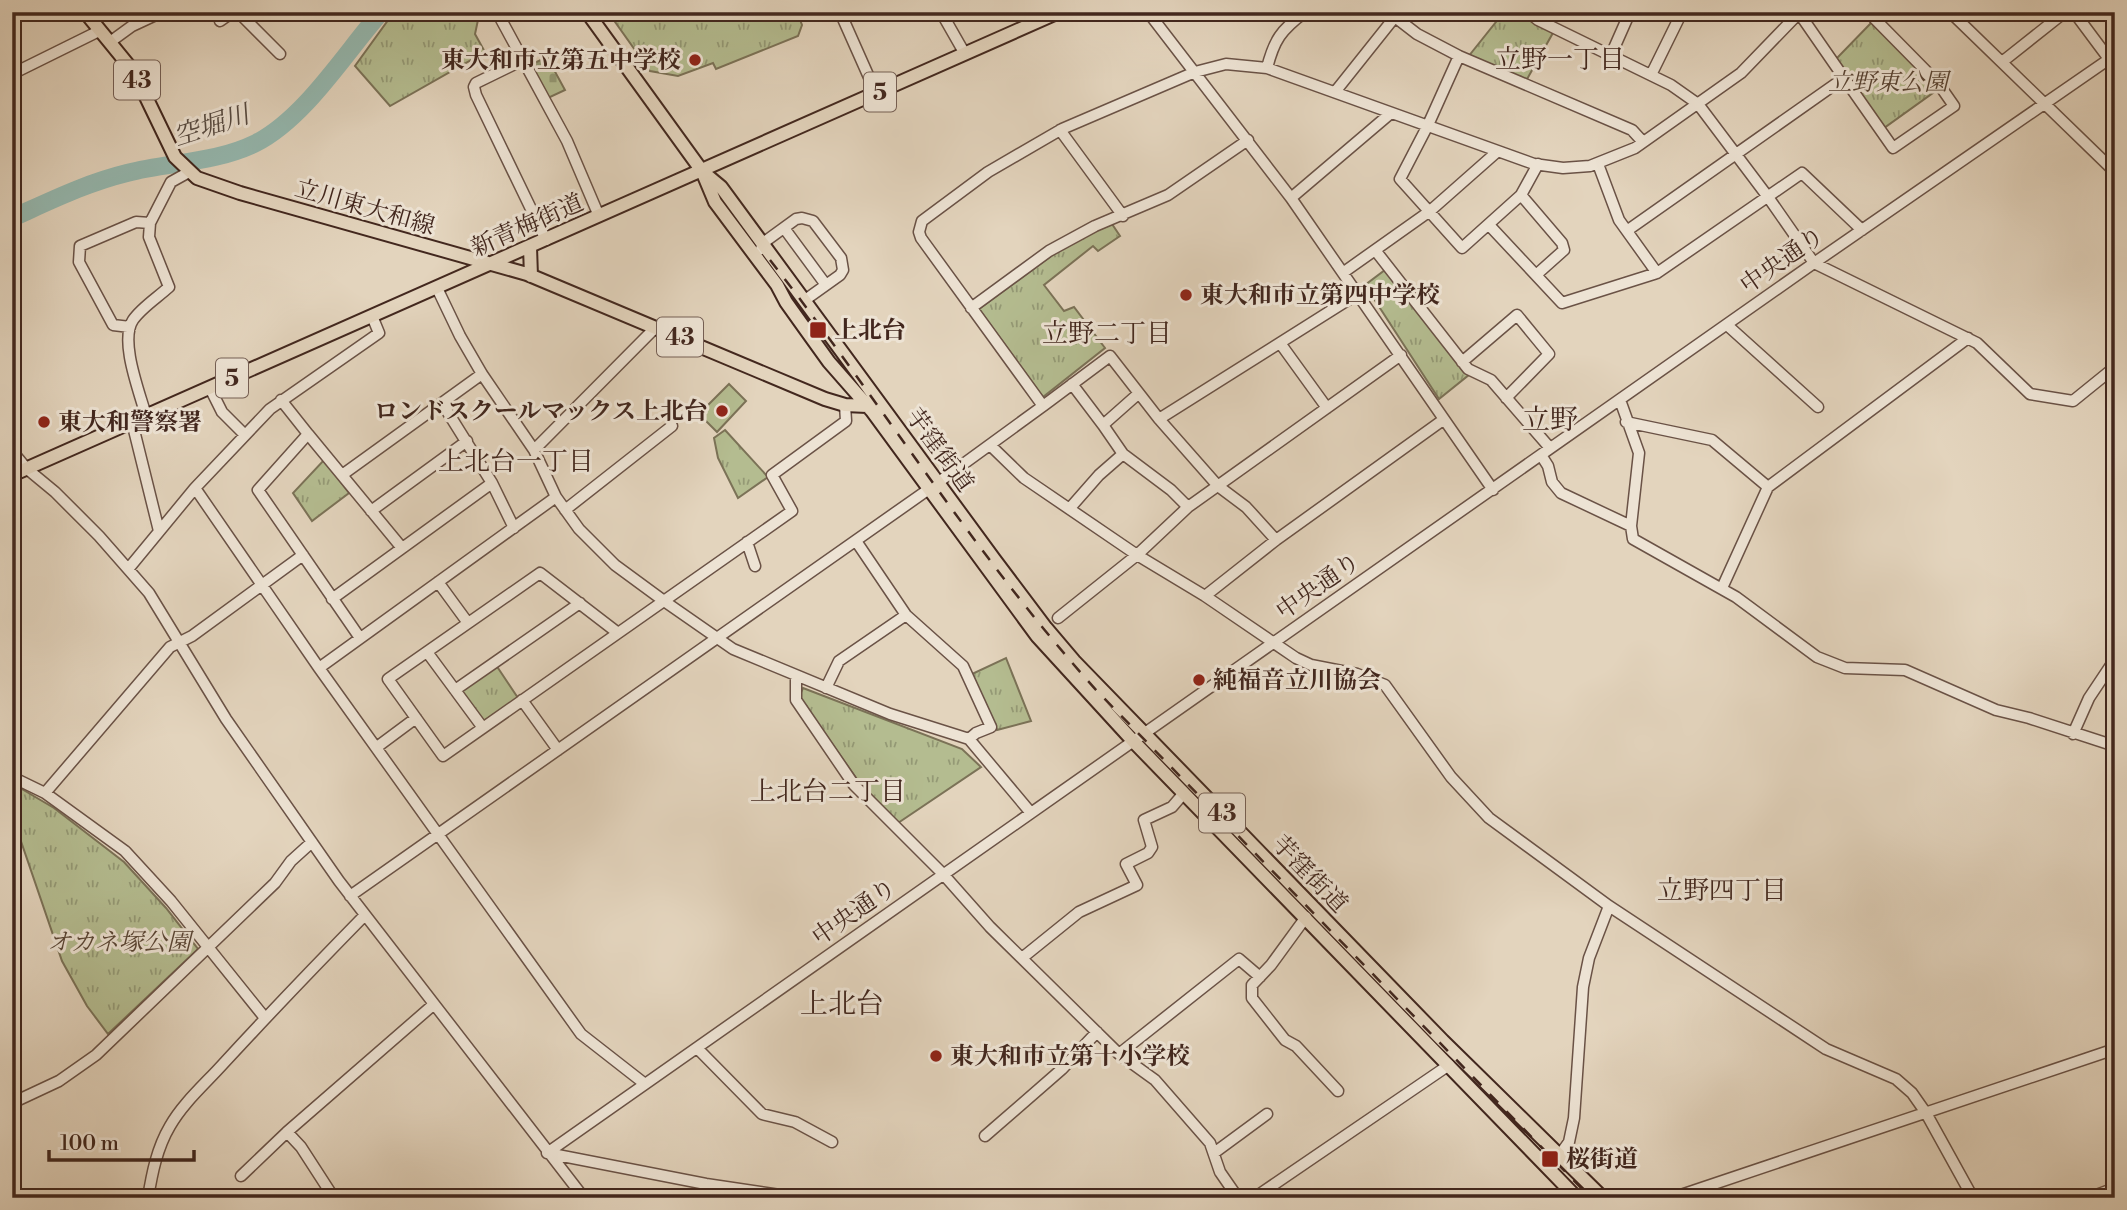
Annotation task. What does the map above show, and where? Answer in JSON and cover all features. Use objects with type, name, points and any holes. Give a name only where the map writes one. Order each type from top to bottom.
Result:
[{"type":"main road","name":"立川東大和線","points":[[85,12],[134,72],[175,157],[197,178],[240,193],[493,263],[531,276],[845,405],[872,402]]},
{"type":"main road","name":"芋窪街道","points":[[587,12],[702,171],[715,202],[821,351],[872,402]]},
{"type":"main road","name":"新青梅街道","points":[[12,475],[1059,12]]},
{"type":"main road","name":"芋窪街道","points":[[702,171],[722,187],[805,300],[872,402],[933,486],[1046,628],[1185,793],[1577,1198]]},
{"type":"main road","points":[[530,247],[531,276]]},
{"type":"main road","name":"芋窪街道","points":[[1139,738],[1602,1198]]},
{"type":"street","points":[[110,42],[132,26],[162,12]]},
{"type":"street","points":[[220,21],[236,12],[280,54]]},
{"type":"street","points":[[497,12],[567,141],[599,216]]},
{"type":"street","points":[[840,12],[876,93]]},
{"type":"street","points":[[941,12],[965,54]]},
{"type":"street","points":[[1147,12],[1292,198],[1493,490]]},
{"type":"street","points":[[1267,68],[1273,44],[1286,27],[1305,12]]},
{"type":"street","points":[[1528,12],[1671,85],[1698,104],[1814,263],[1977,343],[2030,394],[2073,401],[2115,367]]},
{"type":"street","points":[[1611,55],[1630,12]]},
{"type":"street","points":[[1651,75],[1682,12]]},
{"type":"street","points":[[1043,406],[919,232],[922,221],[988,172],[1060,130],[1195,72],[1226,64],[1267,68],[1538,164],[1563,168],[1598,164],[1643,142],[1741,73],[1799,13],[1893,148],[1954,106],[1938,83],[1868,12]]},
{"type":"street","points":[[1950,12],[2115,172]]},
{"type":"street","points":[[2002,62],[2073,13],[2113,61]]},
{"type":"street","points":[[1335,92],[1396,15],[1418,34],[1458,56],[1632,130],[1643,142]]},
{"type":"street","points":[[12,74],[99,31]]},
{"type":"street","points":[[1458,56],[1428,125],[1400,179],[1462,248],[1521,195],[1538,164]]},
{"type":"street","points":[[523,60],[476,83],[474,87],[546,240]]},
{"type":"street","name":"中央通り","points":[[547,1153],[1814,263],[2044,104],[2113,61]]},
{"type":"street","points":[[1628,230],[1844,78]]},
{"type":"street","points":[[1292,198],[1391,113]]},
{"type":"street","points":[[1060,130],[1123,216]]},
{"type":"street","points":[[971,308],[1060,244],[1186,185],[1248,140]]},
{"type":"street","points":[[1344,272],[1430,211],[1498,151]]},
{"type":"street","points":[[1598,164],[1619,220],[1657,273]]},
{"type":"street","points":[[146,416],[127,346],[130,327],[134,319],[169,287],[149,237],[150,223],[171,182],[189,172]]},
{"type":"street","points":[[1489,225],[1562,303],[1657,273],[1802,173],[1862,230]]},
{"type":"street","points":[[1521,195],[1562,243],[1564,250],[1536,275]]},
{"type":"street","points":[[763,267],[760,254],[763,243],[796,219],[808,218],[813,221],[841,258],[843,270],[805,300]]},
{"type":"street","points":[[130,327],[113,325],[79,262],[80,246],[136,222],[150,223]]},
{"type":"street","points":[[784,228],[826,285]]},
{"type":"street","points":[[1375,250],[1468,369],[1491,380],[1506,398],[1546,452],[1552,482],[1561,493],[1631,526]]},
{"type":"street","points":[[437,288],[482,374],[534,450],[556,497],[579,529],[615,565],[733,649],[890,714],[969,739],[1031,813]]},
{"type":"street","points":[[1159,419],[1359,293]]},
{"type":"street","points":[[1462,362],[1517,315],[1549,354],[1506,398]]},
{"type":"street","points":[[129,568],[244,434],[281,400],[379,333],[372,316]]},
{"type":"street","points":[[1727,325],[1818,407]]},
{"type":"street","points":[[534,450],[656,327]]},
{"type":"street","points":[[1721,588],[1768,487],[1968,338]]},
{"type":"street","points":[[1280,343],[1327,408]]},
{"type":"street","points":[[1058,618],[1137,555],[1188,507],[1401,355]]},
{"type":"street","points":[[350,896],[856,541],[1110,356],[1138,394],[1218,486],[1246,507],[1276,540]]},
{"type":"street","points":[[342,475],[482,374]]},
{"type":"street","points":[[1072,384],[1123,454],[1171,490],[1188,507]]},
{"type":"street","points":[[210,387],[222,412],[244,434]]},
{"type":"street","points":[[1103,425],[1138,394]]},
{"type":"street","points":[[281,400],[401,548]]},
{"type":"street","points":[[1619,400],[1639,453],[1631,526],[1633,539],[1721,588],[1817,657],[1845,668],[1905,670],[1997,710],[2115,746]]},
{"type":"street","points":[[442,403],[492,483],[513,528]]},
{"type":"street","points":[[618,633],[540,573],[388,680],[443,756],[792,511],[772,475],[846,421],[845,405]]},
{"type":"street","points":[[1205,596],[1276,540],[1443,420]]},
{"type":"street","points":[[132,422],[159,531]]},
{"type":"street","points":[[1626,422],[1712,440],[1768,487]]},
{"type":"street","points":[[565,510],[672,426]]},
{"type":"street","points":[[309,434],[258,491],[360,638]]},
{"type":"street","points":[[371,511],[467,441]]},
{"type":"street","points":[[989,445],[1024,478],[1137,555],[1311,666],[1357,674],[1385,685],[1451,777],[1489,818],[1609,906],[1826,1049],[1896,1079],[1912,1093],[1926,1112],[1973,1198]]},
{"type":"street","points":[[12,451],[26,468],[73,510],[129,568],[149,593],[226,719],[364,916],[584,1198]]},
{"type":"street","points":[[1070,508],[1099,475],[1123,454]]},
{"type":"street","points":[[332,598],[492,483]]},
{"type":"street","points":[[195,488],[261,586],[581,1034],[645,1084]]},
{"type":"street","points":[[319,668],[556,497]]},
{"type":"street","points":[[856,541],[906,615],[963,666],[991,727],[969,739]]},
{"type":"street","points":[[747,542],[755,566]]},
{"type":"street","points":[[45,793],[170,647],[303,555]]},
{"type":"street","points":[[438,582],[468,623]]},
{"type":"street","points":[[455,690],[580,603]]},
{"type":"street","points":[[826,688],[839,661],[906,615]]},
{"type":"street","points":[[427,652],[483,728]]},
{"type":"street","points":[[2073,734],[2089,698],[2115,659]]},
{"type":"street","points":[[796,676],[796,700],[854,785],[943,874],[990,927],[1119,1054],[1155,1080],[1210,1143],[1220,1172],[1238,1198]]},
{"type":"street","points":[[522,700],[558,750]]},
{"type":"street","points":[[377,747],[416,718]]},
{"type":"street","points":[[12,778],[45,793],[125,850],[171,901],[265,1018]]},
{"type":"street","points":[[1022,958],[1079,912],[1137,885],[1126,864],[1148,853],[1152,847],[1144,820],[1172,807],[1185,793]]},
{"type":"street","points":[[12,1103],[60,1081],[96,1055],[275,883],[291,861],[312,842]]},
{"type":"street","points":[[1559,1156],[1569,1142],[1574,1118],[1583,987],[1589,958],[1609,906]]},
{"type":"street","points":[[148,1198],[154,1167],[170,1125],[183,1108],[364,916]]},
{"type":"street","points":[[1306,917],[1271,965],[1252,985],[1252,998],[1285,1040],[1297,1046],[1338,1091]]},
{"type":"street","points":[[1119,1054],[1239,959],[1260,976]]},
{"type":"street","points":[[241,1176],[287,1132],[433,1005]]},
{"type":"street","points":[[985,1136],[1062,1069],[1097,1032]]},
{"type":"street","points":[[697,1048],[762,1114],[795,1122],[832,1142]]},
{"type":"street","points":[[1672,1198],[2115,1049]]},
{"type":"street","points":[[1254,1198],[1449,1065]]},
{"type":"street","points":[[1213,1153],[1267,1114]]},
{"type":"street","points":[[287,1132],[301,1147],[334,1198]]},
{"type":"street","points":[[547,1153],[706,1184],[800,1198]]},
{"type":"street","points":[[2088,1198],[2115,1188]]},
{"type":"street","points":[[12,1192],[15,1198]]},
{"type":"green space","points":[[394,12],[474,12],[478,20],[475,34],[485,52],[390,106],[355,66]]},
{"type":"green space","name":"東大和市立第五中学校","points":[[608,12],[797,12],[802,25],[798,36],[716,69],[713,63],[678,76],[650,71]]},
{"type":"green space","points":[[1504,12],[1522,12],[1554,31],[1526,81],[1468,57]]},
{"type":"green space","name":"立野東公園","points":[[1872,22],[1937,90],[1884,128],[1835,60]]},
{"type":"green space","points":[[547,57],[565,90],[548,98],[530,65]]},
{"type":"green space","points":[[1112,224],[1120,236],[1098,251],[1093,246],[1044,285],[1064,311],[1074,307],[1105,348],[1043,397],[979,309],[1070,242]]},
{"type":"green space","points":[[1385,270],[1464,372],[1470,374],[1439,399],[1365,285]]},
{"type":"green space","points":[[729,384],[746,401],[717,432],[699,414]]},
{"type":"green space","points":[[725,430],[768,477],[738,498],[718,458],[714,438]]},
{"type":"green space","points":[[324,460],[349,493],[312,521],[293,493]]},
{"type":"green space","points":[[1006,658],[1031,721],[997,730],[972,674]]},
{"type":"green space","points":[[496,665],[518,698],[482,722],[460,690]]},
{"type":"green space","points":[[803,688],[962,749],[981,767],[898,823],[859,782],[799,697]]},
{"type":"green space","name":"オカネ塚公園","points":[[15,785],[54,808],[124,862],[166,908],[198,949],[108,1034],[87,1006],[62,961],[12,815],[12,786]]},
{"type":"waterway","name":"空堀川","points":[[12,218],[112,177],[225,155],[256,143],[274,132],[308,101],[381,12]]},
{"type":"railway","points":[[770,260],[1010,587],[1097,691],[1591,1198]]},
{"type":"place","name":"東大和市立第五中学校","points":[[695,60]]},
{"type":"place","name":"東大和市立第四中学校","points":[[1186,295]]},
{"type":"place","name":"上北台","points":[[818,330]]},
{"type":"place","name":"ロンドスクールマックス上北台","points":[[722,411]]},
{"type":"place","name":"東大和警察署","points":[[44,422]]},
{"type":"place","name":"純福音立川協会","points":[[1199,680]]},
{"type":"place","name":"東大和市立第十小学校","points":[[936,1056]]},
{"type":"place","name":"桜街道","points":[[1550,1159]]},
{"type":"district","name":"立野一丁目","points":[[1560,59]]},
{"type":"district","name":"立野二丁目","points":[[1107,333]]},
{"type":"district","name":"立野","points":[[1550,419]]},
{"type":"district","name":"上北台一丁目","points":[[516,461]]},
{"type":"district","name":"上北台二丁目","points":[[828,791]]},
{"type":"district","name":"立野四丁目","points":[[1722,890]]},
{"type":"district","name":"上北台","points":[[842,1003]]}]
